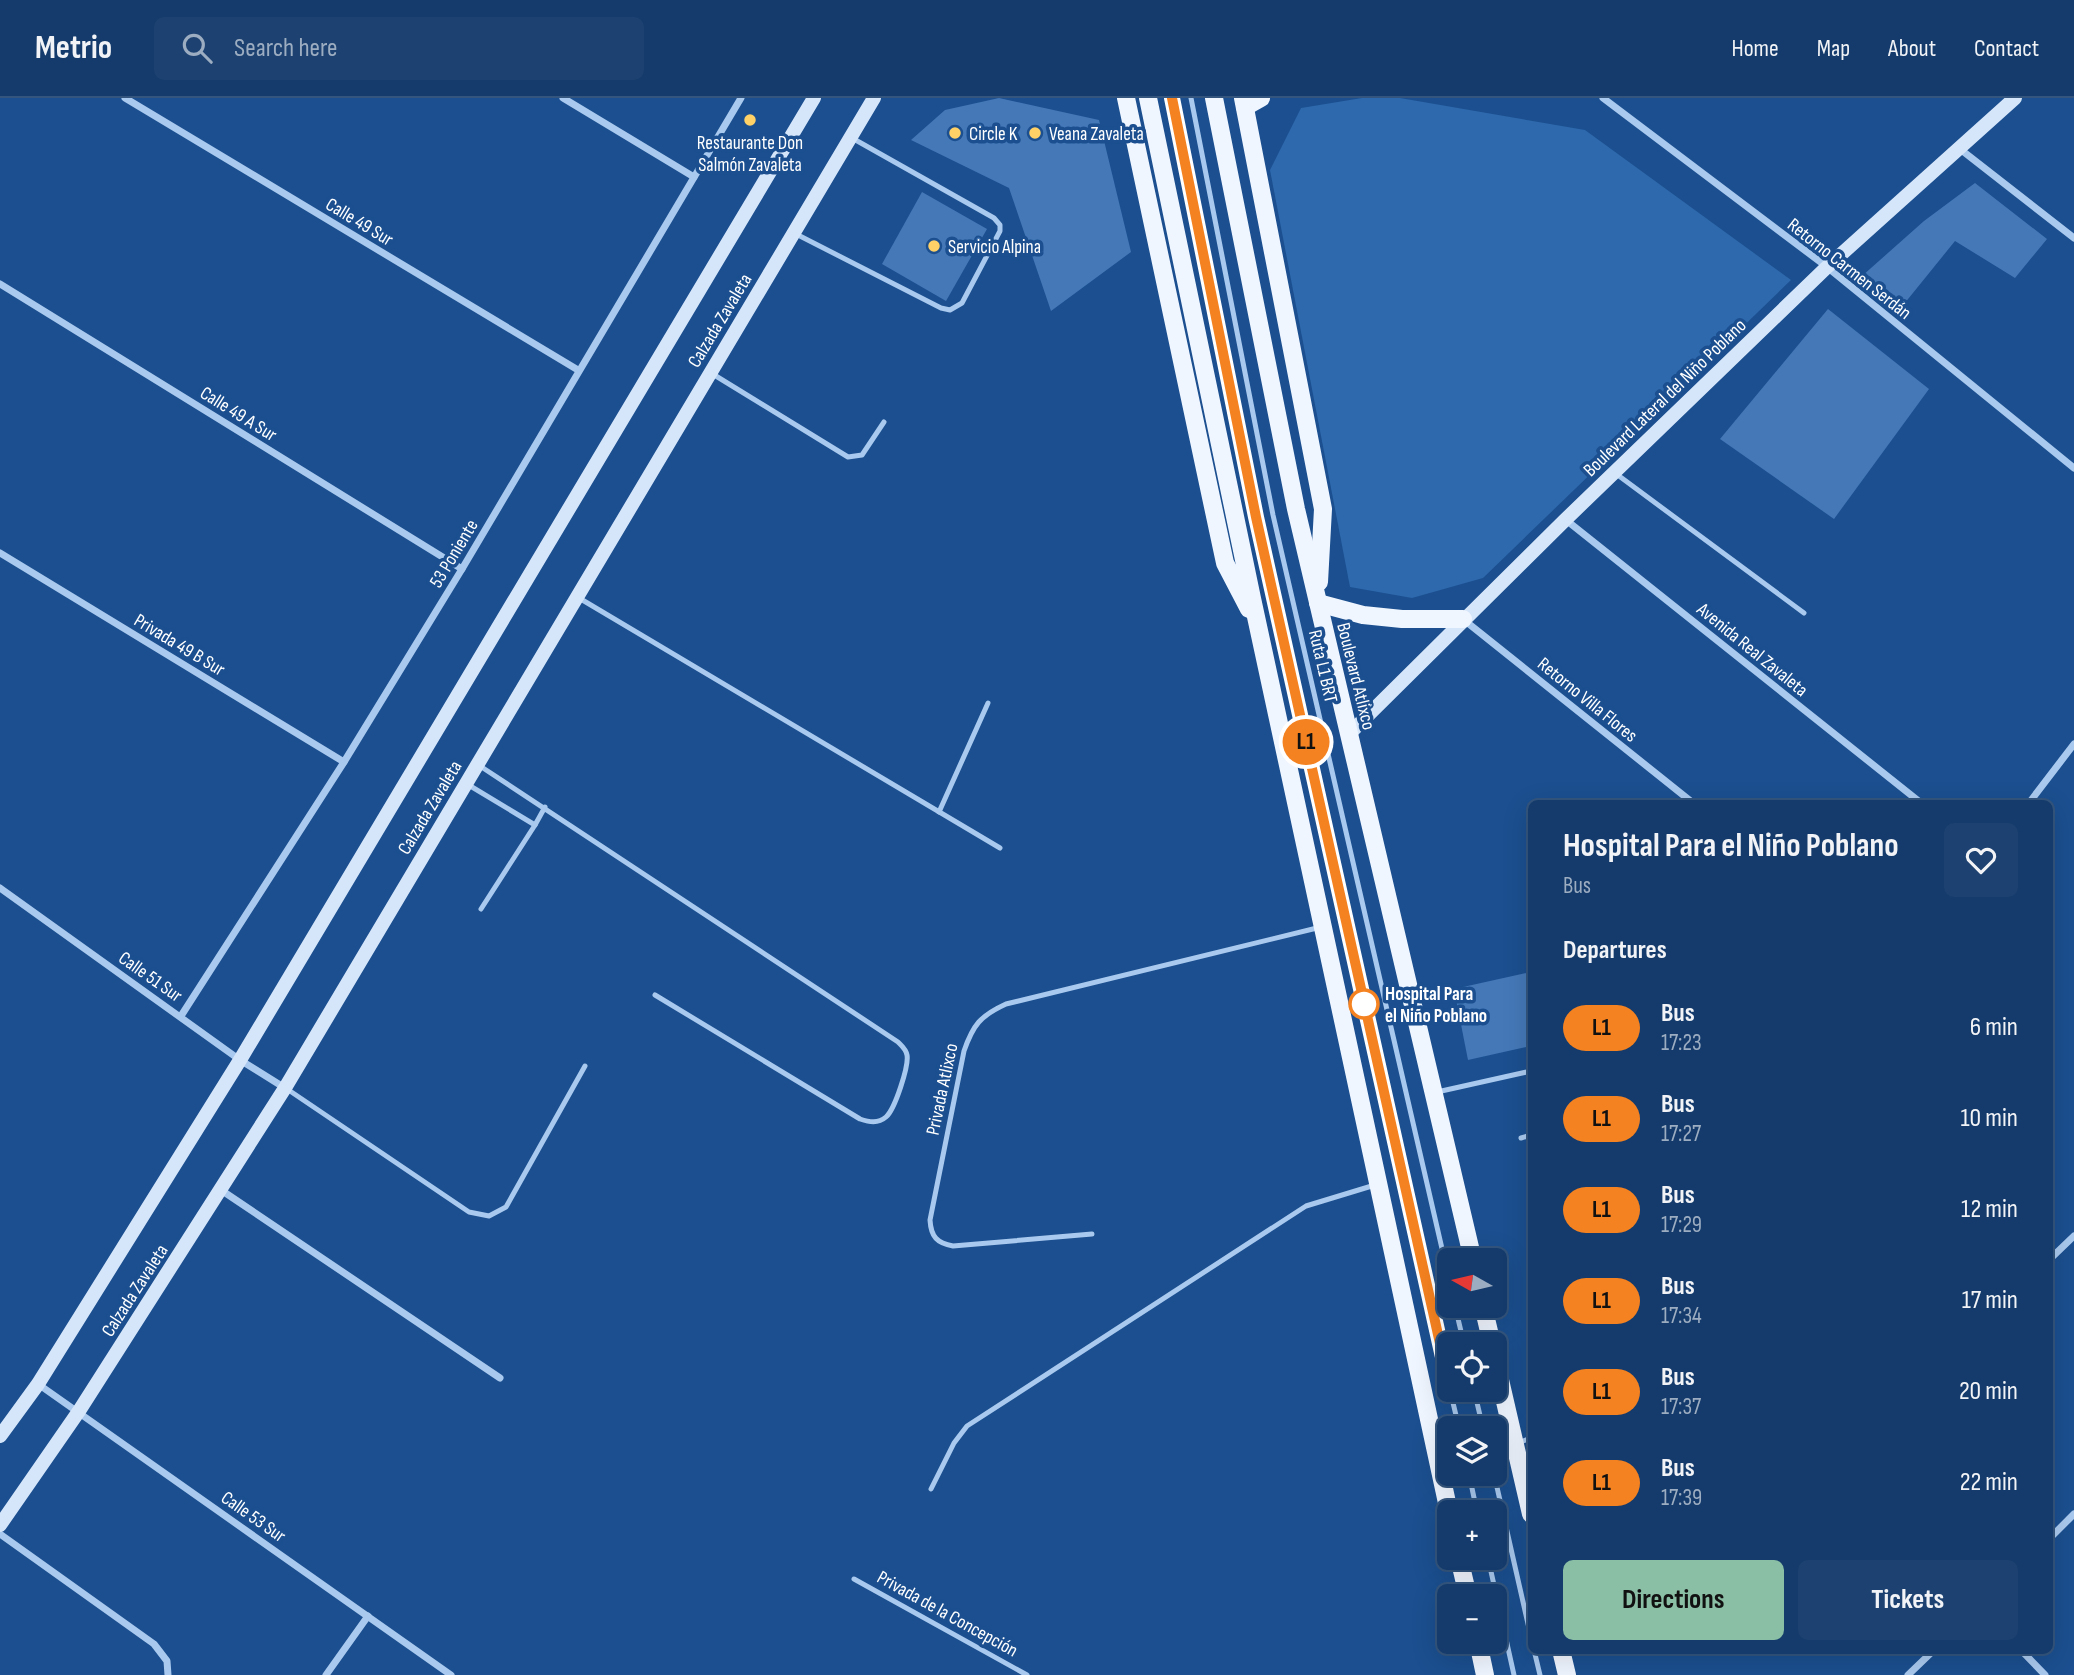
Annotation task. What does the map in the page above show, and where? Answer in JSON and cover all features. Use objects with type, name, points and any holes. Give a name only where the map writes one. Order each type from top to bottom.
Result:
[{"type":"main road","name":"Calzada Zavaleta","points":[[0,1436],[38,1384],[240,1060],[814,98]]},
{"type":"main road","name":"Calzada Zavaleta","points":[[0,1525],[79,1411],[285,1088],[874,98]]},
{"type":"main road","points":[[1118,98],[1129,118]]},
{"type":"main road","points":[[1126,98],[1225,563],[1260,631]]},
{"type":"main road","points":[[1129,118],[1143,98]]},
{"type":"main road","points":[[1149,98],[1235,520],[1446,1500]]},
{"type":"main road","name":"Boulevard Atlixco","points":[[1214,98],[1296,509],[1470,1248]]},
{"type":"main road","points":[[1261,98],[1241,101],[1323,509],[1318,603],[1402,619],[1463,619]]},
{"type":"main road","name":"Boulevard Lateral del Niño Poblano","points":[[1349,734],[1463,619],[1827,267],[2015,98]]},
{"type":"main road","points":[[1507,1393],[1523,1441],[1528,1487]]},
{"type":"main road","points":[[1481,1654],[1485,1675]]},
{"type":"main road","points":[[1562,1654],[1567,1675]]},
{"type":"street","name":"Calle 49 Sur","points":[[125,98],[578,370]]},
{"type":"street","points":[[563,98],[694,177]]},
{"type":"street","name":"53 Poniente","points":[[181,1016],[344,762],[462,569],[741,98]]},
{"type":"street","name":"Retorno Carmen Serdán","points":[[1603,98],[1827,267],[2074,468]]},
{"type":"street","points":[[1960,149],[2074,238]]},
{"type":"street","name":"Calle 49 A Sur","points":[[0,284],[462,569]]},
{"type":"street","name":"Avenida Real Zavaleta","points":[[1565,520],[1917,800]]},
{"type":"street","name":"Privada 49 B Sur","points":[[0,553],[344,762]]},
{"type":"street","name":"Retorno Villa Flores","points":[[1463,619],[1689,800]]},
{"type":"street","points":[[2032,800],[2071,755],[2074,744]]},
{"type":"street","name":"Calle 51 Sur","points":[[0,888],[240,1060],[285,1088]]},
{"type":"street","points":[[221,1190],[500,1378]]},
{"type":"street","points":[[2053,1256],[2074,1236]]},
{"type":"street","name":"Calle 53 Sur","points":[[38,1384],[451,1675]]},
{"type":"street","points":[[2053,1535],[2074,1514]]},
{"type":"street","points":[[0,1534],[154,1644],[167,1661],[168,1675]]},
{"type":"street","points":[[326,1675],[368,1616]]},
{"type":"street","points":[[1908,1675],[1930,1654]]},
{"type":"street","points":[[2025,1654],[2045,1675]]},
{"type":"lane","name":"Ruta L1 BRT","points":[[1172,98],[1256,517],[1437,1332]]},
{"type":"lane","name":"Ruta L1 BRT","points":[[1191,98],[1273,515],[1442,1248]]},
{"type":"lane","points":[[794,233],[942,308],[950,310],[962,303],[1000,231],[998,222],[850,137]]},
{"type":"lane","points":[[710,373],[848,457],[862,455],[884,422]]},
{"type":"lane","points":[[1614,473],[1804,613]]},
{"type":"lane","points":[[577,596],[1000,848]]},
{"type":"lane","points":[[939,812],[988,703]]},
{"type":"lane","points":[[477,764],[898,1042],[905,1049],[908,1058],[892,1108],[885,1118],[873,1123],[860,1119],[655,995]]},
{"type":"lane","points":[[466,783],[534,825]]},
{"type":"lane","points":[[481,909],[545,807]]},
{"type":"lane","name":"Privada Atlixco","points":[[1092,1234],[953,1246],[940,1243],[931,1233],[930,1220],[964,1051],[971,1030],[987,1013],[1006,1004],[1324,927]]},
{"type":"lane","points":[[285,1088],[469,1212],[489,1216],[506,1207],[585,1066]]},
{"type":"lane","points":[[1434,1092],[1528,1072]]},
{"type":"lane","points":[[1521,1138],[1528,1136]]},
{"type":"lane","points":[[930,1489],[954,1443],[967,1426],[1306,1206],[1378,1184]]},
{"type":"lane","points":[[1497,1486],[1528,1624]]},
{"type":"lane","points":[[1491,1570],[1514,1675]]},
{"type":"lane","name":"Privada de la Concepción","points":[[854,1579],[1027,1675]]},
{"type":"lane","points":[[1535,1654],[1540,1675]]},
{"type":"shaded area","points":[[1362,98],[1400,98],[1585,130],[1791,280],[1483,578],[1412,598],[1350,587],[1270,170],[1301,108]]},
{"type":"building","points":[[999,98],[1099,120],[1131,252],[1051,311],[1009,188],[911,140],[945,110]]},
{"type":"building","points":[[1975,183],[2047,239],[2015,278],[1955,241],[1900,309],[1862,276],[1924,221]]},
{"type":"building","name":"Servicio Alpina","points":[[922,192],[987,229],[946,301],[882,264]]},
{"type":"building","points":[[1828,309],[1929,389],[1834,519],[1720,439]]},
{"type":"building","points":[[1528,973],[1528,1047],[1468,1060],[1454,989]]},
{"type":"bus line","name":"L1","points":[[1172,98],[1256,517],[1437,1332]]},
{"type":"place","name":"Restaurante Don Salmón Zavaleta","points":[[750,120]]},
{"type":"place","name":"Circle K","points":[[955,133]]},
{"type":"place","name":"Veana Zavaleta","points":[[1035,133]]},
{"type":"place","name":"Servicio Alpina","points":[[934,246]]},
{"type":"place","name":"Hospital Para el Niño Poblano","points":[[1364,1004]]}]
